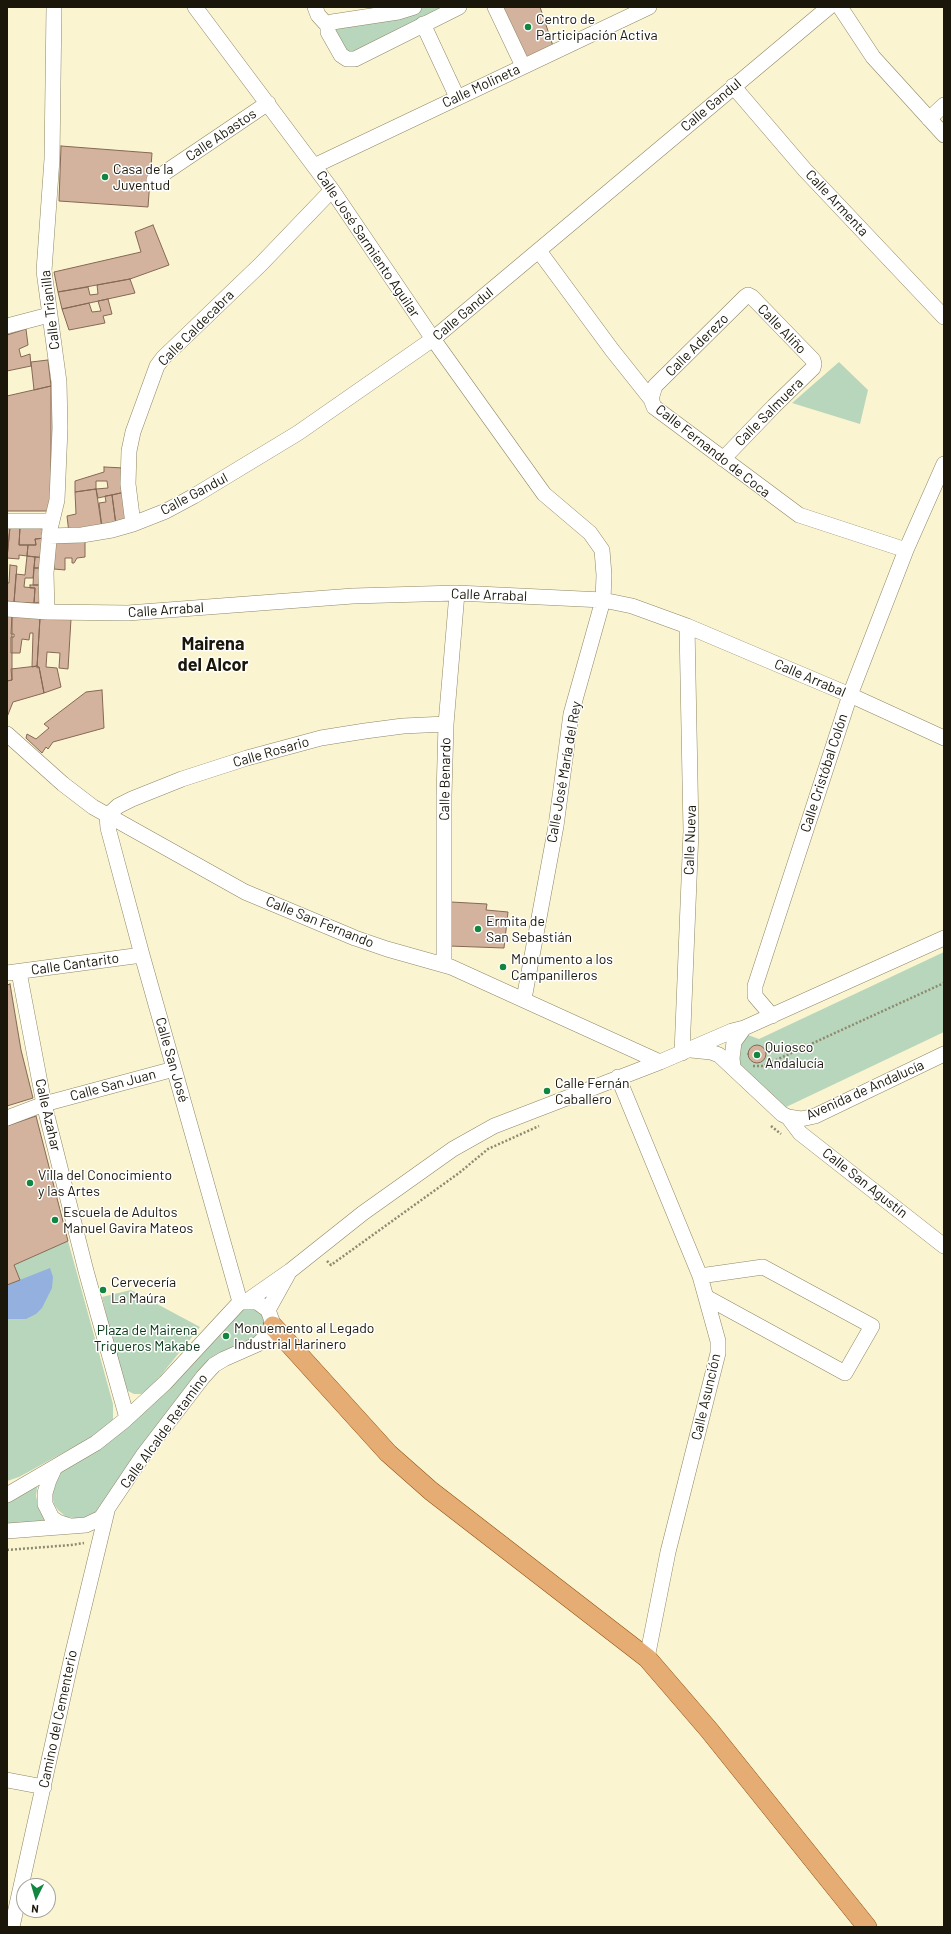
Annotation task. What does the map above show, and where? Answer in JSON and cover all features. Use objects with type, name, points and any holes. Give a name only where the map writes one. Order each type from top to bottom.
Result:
[{"type":"main road","points":[[270,1318],[388,1453],[431,1491],[647,1658],[709,1730],[867,1927]]},
{"type":"street","name":"Calle Trianilla","points":[[47,612],[46,573],[51,529],[57,500],[60,405],[44,271],[52,159],[54,7]]},
{"type":"street","name":"Calle José Sarmiento Aguilar","points":[[195,7],[332,190],[432,339],[544,494],[590,533],[595,540],[604,557],[603,600]]},
{"type":"street","points":[[315,7],[318,15],[328,26],[330,38],[341,55],[347,59],[355,59],[459,7]]},
{"type":"street","points":[[328,26],[332,22],[340,20],[398,12],[414,7]]},
{"type":"street","points":[[494,7],[523,66]]},
{"type":"street","name":"Calle Molineta","points":[[314,166],[649,7]]},
{"type":"street","name":"Calle Gandul","points":[[7,521],[82,535],[112,530],[133,524],[166,511],[271,451],[432,339],[829,7]]},
{"type":"street","points":[[840,7],[873,57],[944,135]]},
{"type":"street","points":[[423,24],[457,97]]},
{"type":"street","name":"Calle Armenta","points":[[733,86],[805,170],[944,317]]},
{"type":"street","name":"Calle Abastos","points":[[154,180],[268,103]]},
{"type":"street","points":[[929,119],[944,105]]},
{"type":"street","name":"Calle Caldecabra","points":[[133,524],[128,484],[129,451],[133,432],[157,366],[163,358],[261,264],[332,190]]},
{"type":"street","name":"Calle Fernando de Coca","points":[[539,251],[612,350],[651,398],[654,407],[798,515],[906,550]]},
{"type":"street","name":"Calle Aderezo","points":[[651,398],[655,386],[748,295]]},
{"type":"street","name":"Calle Aliño","points":[[748,295],[813,360],[814,364]]},
{"type":"street","points":[[7,326],[49,315]]},
{"type":"street","name":"Calle Salmuera","points":[[723,459],[813,368],[814,364]]},
{"type":"street","name":"Calle Cristóbal Colón","points":[[772,1016],[755,996],[755,986],[850,695],[906,550],[944,464]]},
{"type":"street","name":"Calle Arrabal","points":[[7,609],[47,612],[128,613],[353,596],[456,593],[603,600],[632,606],[688,626],[850,695],[944,738]]},
{"type":"street","name":"Calle Benardo","points":[[444,964],[444,796],[446,724],[456,593]]},
{"type":"street","name":"Calle José María del Rey","points":[[524,999],[556,826],[572,714],[603,600]]},
{"type":"street","name":"Calle Nueva","points":[[685,1052],[691,824],[688,626]]},
{"type":"street","name":"Calle Rosario","points":[[108,816],[118,806],[182,779],[280,749],[321,738],[365,731],[446,724]]},
{"type":"street","name":"Calle San Fernando","points":[[7,734],[63,784],[108,816],[245,892],[355,938],[387,949],[444,964],[660,1062]]},
{"type":"street","name":"Calle San José","points":[[108,816],[108,828],[142,954],[174,1069],[243,1302]]},
{"type":"street","points":[[243,1302],[290,1271],[363,1213],[471,1138],[516,1117],[660,1062],[732,1031],[744,1028],[944,938]]},
{"type":"street","name":"Calle Cantarito","points":[[13,972],[142,954]]},
{"type":"street","name":"Calle Azahar","points":[[13,972],[86,1271],[127,1418]]},
{"type":"street","points":[[733,1064],[734,1042],[744,1028]]},
{"type":"street","name":"Avenida de Andalucía","points":[[685,1052],[711,1052],[733,1064],[775,1108],[788,1118],[802,1119],[815,1116],[944,1054]]},
{"type":"street","name":"Calle San Juan","points":[[7,1118],[44,1104],[174,1069]]},
{"type":"street","name":"Calle Asunción","points":[[618,1077],[700,1276],[716,1331],[718,1353],[668,1552],[647,1658]]},
{"type":"street","name":"Calle San Agustín","points":[[788,1118],[800,1132],[944,1246]]},
{"type":"street","points":[[700,1276],[763,1267],[872,1326],[845,1373],[706,1297]]},
{"type":"street","name":"Calle Alcalde Retamino","points":[[7,1531],[94,1523],[107,1512],[144,1454],[203,1376],[224,1358],[258,1344],[270,1333],[270,1318],[290,1271]]},
{"type":"street","points":[[243,1302],[257,1302],[270,1318]]},
{"type":"street","name":"Calle Alcalde Retamino","points":[[7,1495],[96,1443],[127,1418],[165,1383],[243,1302]]},
{"type":"street","points":[[7,1485],[34,1474],[50,1470],[45,1493],[45,1504],[52,1518],[58,1522],[73,1526],[90,1541],[96,1556]]},
{"type":"street","name":"Camino del Cementerio","points":[[12,1927],[12,1902],[44,1788],[72,1652],[107,1512]]},
{"type":"street","points":[[7,1780],[44,1788]]},
{"type":"path","points":[[733,1064],[741,1054],[750,1065],[756,1067],[763,1066],[944,983]]},
{"type":"path","points":[[768,1123],[785,1138]]},
{"type":"path","points":[[323,1257],[331,1265],[459,1172],[488,1149],[545,1124]]},
{"type":"path","points":[[7,1550],[71,1546],[90,1541]]},
{"type":"green space","points":[[424,7],[452,7],[348,54],[333,27],[401,15]]},
{"type":"green space","points":[[839,362],[868,390],[860,424],[792,403]]},
{"type":"green space","points":[[944,952],[944,1032],[784,1108],[739,1064],[739,1041],[748,1035],[759,1039]]},
{"type":"green space","points":[[68,1241],[113,1404],[113,1420],[92,1437],[19,1477],[7,1481],[7,1285],[20,1280],[14,1265]]},
{"type":"green space","name":"Plaza de Mairena Trigueros Makabe","points":[[131,1290],[200,1327],[153,1385],[141,1394],[134,1394],[128,1391],[123,1383],[102,1297]]},
{"type":"green space","points":[[240,1308],[253,1308],[260,1312],[263,1316],[264,1323],[262,1333],[257,1337],[220,1355],[95,1514],[81,1519],[66,1517],[54,1504],[51,1492],[59,1472]]},
{"type":"green space","points":[[38,1481],[36,1496],[40,1512],[47,1521],[7,1524],[7,1499]]},
{"type":"water","points":[[50,1268],[53,1277],[52,1288],[42,1308],[36,1314],[26,1319],[7,1319],[7,1285]]},
{"type":"building","name":"Centro de Participación Activa","points":[[499,7],[540,7],[553,46],[525,60]]},
{"type":"building","name":"Casa de la Juventud","points":[[61,146],[152,153],[148,207],[59,201]]},
{"type":"building","points":[[153,225],[169,265],[130,279],[58,292],[54,272],[141,252],[135,232]]},
{"type":"building","points":[[130,279],[135,293],[62,309],[58,292],[88,287],[90,295],[98,294],[97,285]]},
{"type":"building","points":[[108,299],[112,314],[103,316],[105,323],[69,330],[62,309],[89,303],[92,312],[101,311],[98,301]]},
{"type":"building","points":[[26,329],[28,345],[19,349],[21,357],[30,354],[31,366],[7,371],[7,335]]},
{"type":"building","points":[[48,360],[51,386],[34,390],[31,362]]},
{"type":"building","points":[[51,386],[51,508],[48,511],[7,511],[7,396]]},
{"type":"building","points":[[104,467],[124,468],[125,492],[98,498],[96,489],[75,492],[75,481],[104,472]],"holes":[[[96,481],[107,481],[108,488],[96,489]]]},
{"type":"building","points":[[96,489],[102,528],[69,533],[67,516],[76,514],[75,492]]},
{"type":"building","points":[[125,492],[131,521],[116,525],[112,495]]},
{"type":"building","points":[[112,495],[116,525],[102,528],[99,503],[106,502],[105,496]]},
{"type":"building","points":[[7,527],[10,527],[7,558]]},
{"type":"building","points":[[10,527],[20,527],[19,545],[28,545],[27,556],[19,555],[19,559],[7,558]]},
{"type":"building","points":[[20,527],[45,529],[46,538],[35,539],[36,545],[19,545]]},
{"type":"building","points":[[46,538],[46,558],[27,556],[28,545],[36,545],[35,539]]},
{"type":"building","points":[[85,540],[85,557],[77,558],[74,563],[72,563],[72,558],[65,558],[65,570],[54,569],[55,543]]},
{"type":"building","points":[[27,556],[35,557],[33,578],[25,578],[24,587],[35,588],[34,603],[14,602],[16,574],[25,575]]},
{"type":"building","points":[[35,557],[46,558],[45,568],[34,568]]},
{"type":"building","points":[[10,565],[17,566],[14,602],[7,601],[7,583],[9,583]]},
{"type":"building","points":[[34,568],[45,568],[43,585],[33,585]]},
{"type":"building","points":[[30,585],[43,585],[40,602],[34,603],[35,588],[30,588]]},
{"type":"building","points":[[7,614],[12,615],[12,680],[7,681]]},
{"type":"building","points":[[12,615],[40,618],[37,666],[32,667],[33,633],[30,633],[29,640],[22,639],[20,653],[11,653],[11,637],[14,637],[14,634],[11,634]]},
{"type":"building","points":[[40,618],[71,619],[68,669],[59,668],[60,653],[47,652],[46,667],[57,668],[61,687],[44,693],[39,667],[37,668]]},
{"type":"building","points":[[39,667],[44,693],[13,702],[7,717],[7,681],[12,680],[11,669]]},
{"type":"building","points":[[102,690],[104,728],[53,742],[48,749],[46,747],[42,753],[26,738],[27,734],[36,739],[49,728],[44,724],[86,692]]},
{"type":"building","name":"Ermita de San Sebastián","points":[[451,902],[487,904],[486,910],[508,912],[504,948],[449,946]]},
{"type":"building","points":[[10,984],[21,1050],[33,1098],[7,1106],[7,985]]},
{"type":"building","name":"Quiosco Andalucía","points":[[753,1045],[761,1045],[766,1050],[764,1061],[761,1063],[753,1063],[748,1058],[748,1050]]},
{"type":"building","name":"Villa del Conocimiento y las Artes","points":[[36,1116],[68,1241],[14,1265],[20,1280],[7,1285],[7,1126]]},
{"type":"place","name":"Centro de Participación Activa","points":[[528,27]]},
{"type":"place","name":"Casa de la Juventud","points":[[105,177]]},
{"type":"place","name":"Ermita de San Sebastián","points":[[478,929]]},
{"type":"place","name":"Monumento a los Campanilleros","points":[[503,967]]},
{"type":"place","name":"Quiosco Andalucía","points":[[757,1055]]},
{"type":"place","name":"Calle Fernán Caballero","points":[[547,1091]]},
{"type":"place","name":"Villa del Conocimiento y las Artes","points":[[30,1183]]},
{"type":"place","name":"Escuela de Adultos Manuel Gavira Mateos","points":[[55,1220]]},
{"type":"place","name":"Cervecería La Maúra","points":[[103,1290]]},
{"type":"place","name":"Monuemento al Legado Industrial Harinero","points":[[226,1336]]},
{"type":"district","name":"Mairena del Alcor","points":[[213,654]]}]
